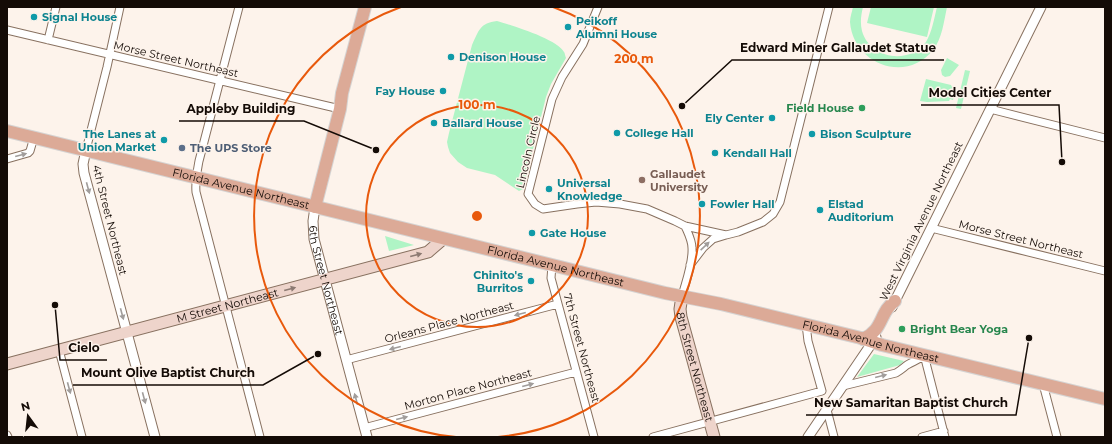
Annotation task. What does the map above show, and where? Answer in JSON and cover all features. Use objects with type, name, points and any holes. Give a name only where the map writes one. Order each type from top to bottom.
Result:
[{"type":"main road","name":"6th Street Northeast","points":[[315,207],[340,109],[342,93],[365,7]]},
{"type":"main road","name":"Florida Avenue Northeast","points":[[7,131],[443,239],[806,324],[924,355],[1105,399]]},
{"type":"main road","name":"M Street Northeast","points":[[7,364],[428,252],[443,239]]},
{"type":"main road","name":"8th Street Northeast","points":[[682,296],[680,309],[681,317],[714,437]]},
{"type":"main road","points":[[868,340],[875,332],[890,304],[895,301]]},
{"type":"street","points":[[48,40],[56,7]]},
{"type":"street","name":"4th Street Northeast","points":[[120,7],[110,55],[83,164],[84,173],[155,437]]},
{"type":"street","points":[[239,7],[196,177],[196,192],[260,437]]},
{"type":"street","name":"Lincoln Circle","points":[[598,7],[583,44],[562,77],[552,99],[528,194],[535,204],[543,209],[596,202],[620,204],[647,209],[685,226],[726,234]]},
{"type":"street","name":"Lincoln Circle","points":[[690,265],[702,248],[713,239],[726,234],[738,232],[763,222],[773,214],[780,202],[829,7]]},
{"type":"street","name":"West Virginia Avenue Northeast","points":[[895,301],[1040,7]]},
{"type":"street","name":"Morse Street Northeast","points":[[7,30],[340,109]]},
{"type":"street","points":[[990,109],[1105,138]]},
{"type":"street","points":[[7,159],[28,154],[34,137]]},
{"type":"street","name":"6th Street Northeast","points":[[315,207],[313,235],[365,432]]},
{"type":"street","name":"Lincoln Circle","points":[[682,296],[690,265],[692,248],[685,226]]},
{"type":"street","name":"Morse Street Northeast","points":[[931,228],[1105,271]]},
{"type":"street","name":"7th Street Northeast","points":[[552,265],[551,278],[594,437]]},
{"type":"street","name":"Orleans Place Northeast","points":[[346,360],[558,304]]},
{"type":"street","points":[[653,437],[822,392],[808,341],[806,324]]},
{"type":"street","points":[[808,437],[843,386],[868,340]]},
{"type":"street","points":[[58,350],[82,437]]},
{"type":"street","points":[[843,386],[902,370],[906,366],[918,361],[924,355]]},
{"type":"street","points":[[922,437],[945,434],[924,355]]},
{"type":"street","name":"Morton Place Northeast","points":[[365,432],[576,372]]},
{"type":"street","points":[[1043,384],[1057,437]]},
{"type":"street","points":[[827,410],[834,437]]},
{"type":"green space","points":[[853,7],[863,7],[861,19],[862,31],[866,40],[873,48],[881,53],[891,56],[900,56],[910,54],[919,49],[926,42],[937,7],[947,7],[941,35],[933,50],[922,60],[909,66],[896,67],[882,64],[870,58],[860,49],[853,37],[850,22]]},
{"type":"green space","points":[[871,7],[934,7],[927,37],[867,23]]},
{"type":"green space","points":[[497,21],[533,33],[553,42],[560,47],[566,58],[551,84],[546,97],[523,189],[519,191],[495,175],[467,168],[458,162],[450,153],[447,142],[472,45],[483,26],[487,23]]},
{"type":"green space","points":[[947,58],[959,65],[950,76],[945,77],[942,75],[941,70]]},
{"type":"green space","points":[[965,70],[970,71],[961,109],[956,108]]},
{"type":"green space","points":[[926,79],[951,85],[952,87],[955,86],[955,90],[952,90],[951,96],[954,97],[953,100],[950,99],[949,101],[927,102],[920,101]]},
{"type":"green space","points":[[385,236],[414,245],[389,251]]},
{"type":"green space","points":[[874,354],[904,361],[900,365],[857,377]]},
{"type":"place","name":"Signal House","points":[[34,17]]},
{"type":"place","name":"Peikoff Alumni House","points":[[568,27]]},
{"type":"place","name":"Denison House","points":[[451,57]]},
{"type":"place","name":"Fay House","points":[[443,91]]},
{"type":"place","name":"Edward Miner Gallaudet Statue","points":[[682,106]]},
{"type":"place","name":"Field House","points":[[862,108]]},
{"type":"place","name":"Ely Center","points":[[772,118]]},
{"type":"place","name":"Ballard House","points":[[434,123]]},
{"type":"place","name":"College Hall","points":[[617,133]]},
{"type":"place","name":"Bison Sculpture","points":[[812,134]]},
{"type":"place","name":"The Lanes at Union Market","points":[[164,140]]},
{"type":"place","name":"The UPS Store","points":[[182,148]]},
{"type":"place","name":"Appleby Building","points":[[376,150]]},
{"type":"place","name":"Kendall Hall","points":[[715,153]]},
{"type":"place","name":"Model Cities Center","points":[[1062,162]]},
{"type":"place","name":"Gallaudet University","points":[[642,180]]},
{"type":"place","name":"Universal Knowledge","points":[[549,189]]},
{"type":"place","name":"Fowler Hall","points":[[702,204]]},
{"type":"place","name":"Elstad Auditorium","points":[[820,210]]},
{"type":"place","name":"Gate House","points":[[532,233]]},
{"type":"place","name":"Chinito's Burritos","points":[[531,281]]},
{"type":"place","name":"Cielo","points":[[55,305]]},
{"type":"place","name":"Bright Bear Yoga","points":[[902,329]]},
{"type":"place","name":"New Samaritan Baptist Church","points":[[1029,338]]},
{"type":"place","name":"Mount Olive Baptist Church","points":[[318,354]]}]
